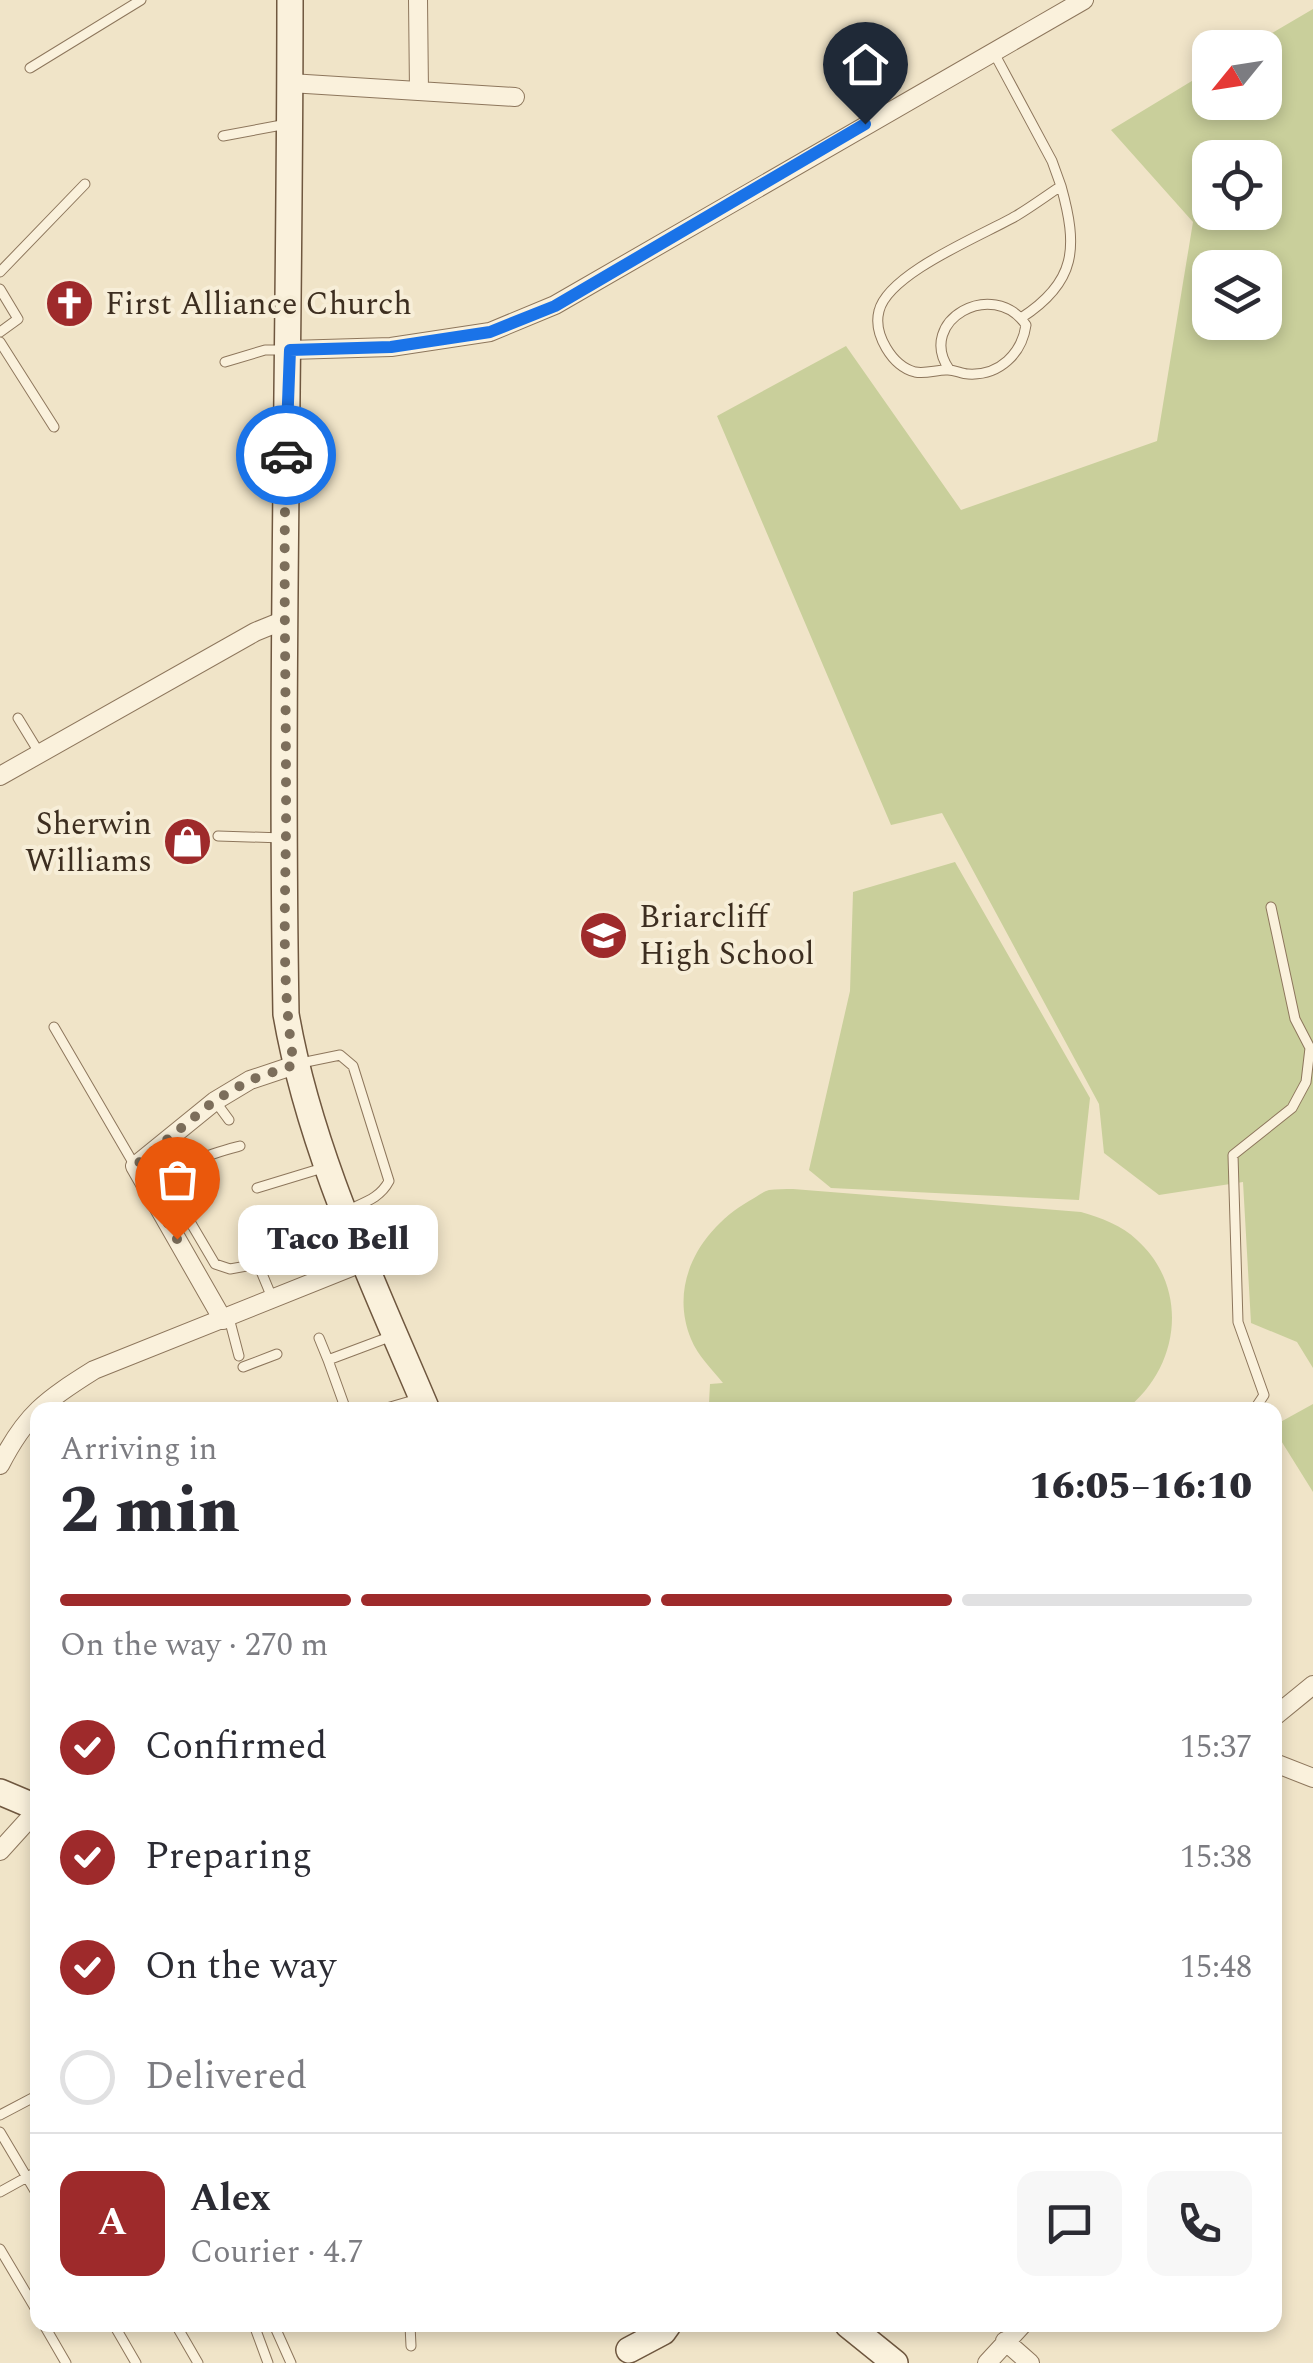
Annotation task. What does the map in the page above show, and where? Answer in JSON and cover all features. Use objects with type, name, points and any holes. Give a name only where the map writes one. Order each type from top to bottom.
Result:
[{"type":"main road","points":[[290,0],[290,350],[282,621],[286,1014],[294,1065],[329,1166],[364,1262],[423,1402]]},
{"type":"main road","points":[[0,1792],[30,1805]]},
{"type":"main road","points":[[629,2346],[663,2332]]},
{"type":"main road","points":[[856,2332],[894,2363]]},
{"type":"street","points":[[418,0],[419,91]]},
{"type":"street","points":[[290,350],[391,347],[490,332],[555,306],[1084,0]]},
{"type":"street","points":[[290,83],[515,97]]},
{"type":"street","points":[[0,776],[255,632],[282,621]]},
{"type":"street","points":[[226,1319],[135,1166],[214,1101],[250,1080],[294,1065]]},
{"type":"street","points":[[45,1402],[94,1370],[364,1262]]},
{"type":"street","points":[[0,1466],[30,1415]]},
{"type":"street","points":[[1282,1710],[1313,1685]]},
{"type":"street","points":[[1282,1765],[1313,1778]]},
{"type":"street","points":[[0,1851],[30,1818]]},
{"type":"street","points":[[987,2363],[1015,2332]]},
{"type":"street","points":[[1005,2342],[1030,2363]]},
{"type":"lane","points":[[30,68],[140,0]]},
{"type":"lane","points":[[994,52],[1052,161],[1069,214],[1072,244],[1066,275],[1051,296],[1021,318]]},
{"type":"lane","points":[[223,136],[290,124]]},
{"type":"lane","points":[[0,272],[85,184]]},
{"type":"lane","points":[[949,369],[942,358],[942,346],[951,318],[980,304],[1016,310],[1026,325],[1023,345],[1011,359],[989,371],[970,374],[949,369],[915,372],[898,363],[879,331],[878,312],[884,300],[908,278],[1061,186]]},
{"type":"lane","points":[[0,289],[18,319],[0,332]]},
{"type":"lane","points":[[0,342],[54,427]]},
{"type":"lane","points":[[225,362],[265,350],[290,350]]},
{"type":"lane","points":[[18,718],[40,754]]},
{"type":"lane","points":[[218,836],[286,838]]},
{"type":"lane","points":[[1259,1402],[1264,1394],[1238,1322],[1233,1155],[1292,1108],[1306,1082],[1310,1048],[1295,1019],[1271,907]]},
{"type":"lane","points":[[54,1028],[135,1166]]},
{"type":"lane","points":[[294,1065],[340,1055],[353,1066],[388,1181],[383,1192],[346,1211]]},
{"type":"lane","points":[[214,1101],[229,1120]]},
{"type":"lane","points":[[240,1146],[194,1162],[181,1172],[172,1191],[215,1264],[230,1269],[258,1264],[282,1250]]},
{"type":"lane","points":[[257,1188],[329,1166]]},
{"type":"lane","points":[[258,1264],[273,1300]]},
{"type":"lane","points":[[226,1319],[240,1356]]},
{"type":"lane","points":[[328,1360],[395,1335]]},
{"type":"lane","points":[[319,1338],[343,1402]]},
{"type":"lane","points":[[243,1368],[277,1354]]},
{"type":"lane","points":[[0,2114],[30,2100]]},
{"type":"lane","points":[[0,2132],[30,2184]]},
{"type":"lane","points":[[0,2192],[30,2176]]},
{"type":"lane","points":[[0,2249],[30,2300]]},
{"type":"lane","points":[[48,2332],[66,2363]]},
{"type":"lane","points":[[118,2332],[136,2363]]},
{"type":"lane","points":[[180,2332],[198,2363]]},
{"type":"lane","points":[[257,2332],[268,2363]]},
{"type":"lane","points":[[277,2332],[291,2363]]},
{"type":"lane","points":[[410,2332],[411,2346]]},
{"type":"green space","points":[[1313,9],[1313,1368],[1297,1342],[1251,1323],[1243,1182],[1159,1195],[1104,1153],[1099,1104],[942,813],[891,825],[717,416],[846,346],[961,510],[1157,441],[1192,228],[1282,230],[1282,140],[1192,140],[1192,221],[1111,130],[1192,81],[1192,120],[1282,120],[1282,30],[1277,30]]},
{"type":"green space","points":[[955,862],[1090,1098],[1079,1200],[831,1188],[809,1170],[850,991],[853,892]]},
{"type":"green space","points":[[766,1191],[1081,1212],[1104,1220],[1137,1240],[1166,1281],[1172,1328],[1167,1351],[1157,1373],[1133,1402],[709,1402],[710,1384],[723,1383],[691,1339],[685,1318],[687,1278],[703,1242],[716,1226]]},
{"type":"green space","points":[[1313,1404],[1313,1492],[1282,1442],[1282,1421]]},
{"type":"way so far","points":[[177,1239],[135,1166],[214,1101],[250,1080],[294,1065],[286,1014],[284,935],[282,621],[286,455]]},
{"type":"place","name":"First Alliance Church","points":[[70,304]]},
{"type":"place","name":"Sherwin Williams","points":[[187,842]]},
{"type":"place","name":"Briarcliff High School","points":[[604,935]]},
{"type":"place","name":"Taco Bell","points":[[177,1239]]},
{"type":"route","points":[[286,455],[290,350],[391,347],[490,332],[555,306],[865,124]]}]
